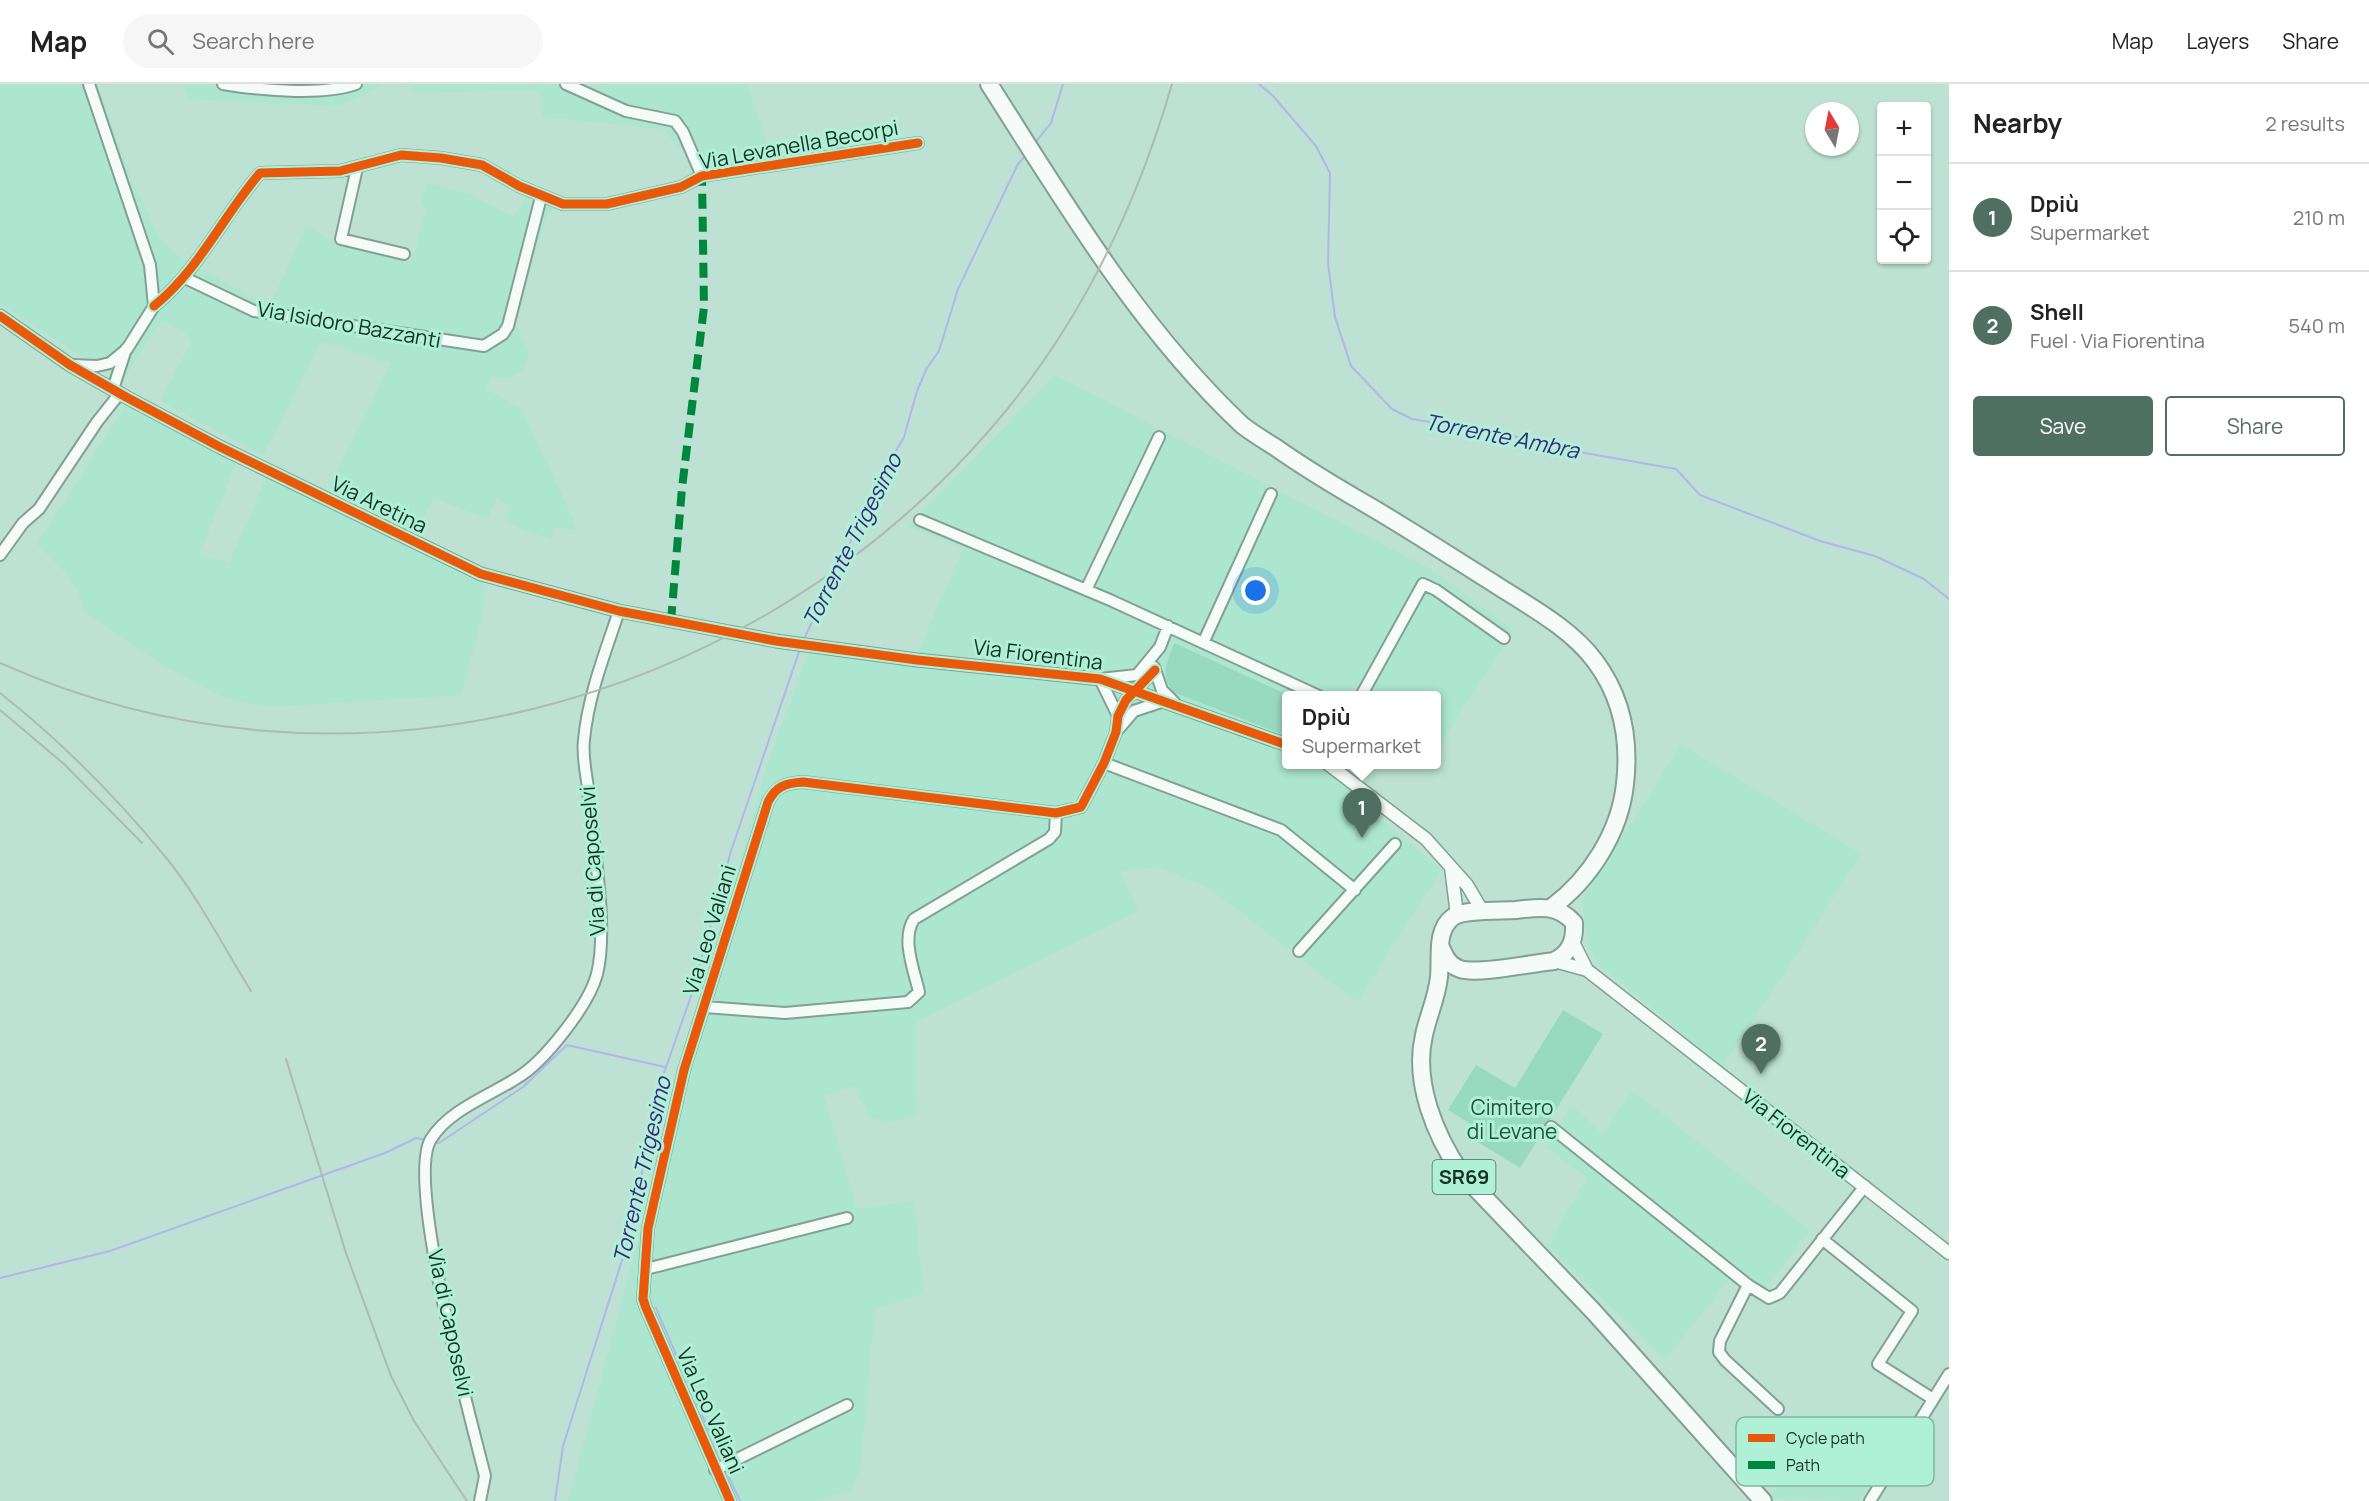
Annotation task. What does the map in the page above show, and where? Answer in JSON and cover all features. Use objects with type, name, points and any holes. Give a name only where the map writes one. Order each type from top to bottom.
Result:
[{"type":"main road","points":[[988,84],[1132,301],[1190,371],[1244,427],[1314,474],[1392,519],[1535,609],[1572,637],[1595,660],[1611,688],[1624,719],[1628,761],[1623,802],[1609,837],[1587,875],[1559,911],[1483,912],[1457,915],[1444,927],[1440,945]]},
{"type":"main road","name":"Via Fiorentina","points":[[1559,911],[1574,923],[1573,942]]},
{"type":"main road","points":[[1554,961],[1564,955],[1573,942]]},
{"type":"main road","name":"Via Fiorentina","points":[[1440,945],[1444,957],[1452,966],[1468,971],[1554,961]]},
{"type":"main road","name":"SR69","points":[[1440,945],[1439,978],[1424,1037],[1423,1080],[1427,1101],[1445,1150],[1474,1188],[1594,1312],[1736,1471]]},
{"type":"main road","name":"SR69","points":[[1435,1001],[1448,983],[1477,970]]},
{"type":"main road","name":"SR69","points":[[1750,1486],[1763,1501]]},
{"type":"street","points":[[89,84],[150,265],[154,306]]},
{"type":"street","points":[[222,84],[252,89],[324,89],[356,84]]},
{"type":"street","points":[[566,84],[626,111],[675,121],[683,132],[702,176]]},
{"type":"street","name":"Via Levanella Becorpi","points":[[101,383],[127,349],[154,306],[185,278],[220,225],[261,173],[317,173],[357,168],[401,155],[441,158],[482,165],[541,197],[563,204],[607,204],[681,187],[702,176],[918,143]]},
{"type":"street","points":[[357,168],[341,239],[404,254]]},
{"type":"street","name":"Via Isidoro Bazzanti","points":[[185,278],[254,311],[484,346],[503,334],[508,326],[541,197]]},
{"type":"street","name":"Via Aretina","points":[[0,316],[101,383],[220,447],[472,570],[619,611],[776,641]]},
{"type":"street","points":[[0,555],[23,522],[39,508],[116,391],[114,366],[70,364]]},
{"type":"street","points":[[1086,590],[1160,437]]},
{"type":"street","points":[[1204,641],[1271,494]]},
{"type":"street","points":[[920,520],[1204,641],[1309,691]]},
{"type":"street","points":[[1363,691],[1423,584],[1436,590],[1504,638]]},
{"type":"street","name":"Via di Caposelvi","points":[[480,1501],[485,1476],[439,1286],[428,1209],[426,1151],[432,1138],[451,1118],[520,1077],[545,1056],[575,1016],[597,975],[601,931],[584,742],[593,693],[619,611]]},
{"type":"street","points":[[1116,732],[1134,711],[1137,675],[1153,657],[1168,626]]},
{"type":"street","name":"Via Fiorentina","points":[[776,641],[917,660],[1100,679],[1282,743]]},
{"type":"street","points":[[1134,711],[1170,702],[1162,690],[1153,657]]},
{"type":"street","name":"Via Leo Valiani","points":[[730,1501],[643,1299],[648,1228],[684,1070],[772,794],[783,785],[803,782],[1056,813],[1069,812],[1081,807],[1104,763],[1116,732],[1118,716],[1126,700],[1155,670]]},
{"type":"street","points":[[1118,716],[1100,679],[1137,675]]},
{"type":"street","points":[[1104,763],[1274,827],[1355,890]]},
{"type":"street","points":[[1333,769],[1426,839],[1467,885],[1483,912]]},
{"type":"street","points":[[705,1006],[784,1013],[908,1002],[919,992],[908,938],[909,927],[914,919],[1049,839],[1055,832],[1056,813]]},
{"type":"street","points":[[1299,951],[1395,844]]},
{"type":"street","points":[[1451,866],[1457,915]]},
{"type":"street","name":"Via Fiorentina","points":[[1573,942],[1587,970]]},
{"type":"street","name":"Via Fiorentina","points":[[1554,961],[1587,970],[1949,1253]]},
{"type":"street","points":[[1551,1127],[1749,1285],[1769,1298],[1776,1296],[1865,1186]]},
{"type":"street","points":[[646,1269],[846,1218]]},
{"type":"street","points":[[1822,1239],[1912,1311],[1878,1364],[1933,1399]]},
{"type":"street","points":[[1749,1285],[1720,1341],[1719,1352],[1778,1409]]},
{"type":"street","points":[[1922,1417],[1949,1374]]},
{"type":"street","points":[[715,1470],[847,1405]]},
{"type":"street","points":[[1874,1500],[1882,1486]]},
{"type":"shaded area","points":[[0,84],[98,84],[131,179],[160,238],[173,252],[269,307],[307,226],[337,244],[412,262],[427,207],[421,205],[426,183],[476,196],[477,199],[514,217],[526,195],[534,208],[544,203],[568,207],[551,211],[546,217],[516,322],[519,335],[528,348],[527,363],[520,372],[509,378],[492,376],[486,389],[522,409],[578,530],[553,527],[552,540],[507,523],[509,506],[497,498],[487,519],[434,498],[416,531],[328,487],[391,364],[322,341],[263,455],[160,401],[191,343],[186,334],[162,320],[124,378],[124,384],[0,304]]},
{"type":"shaded area","points":[[183,84],[387,84],[338,106],[189,99]]},
{"type":"shaded area","points":[[410,84],[747,84],[775,167],[700,182],[694,151],[684,153],[663,129],[543,117],[540,90],[414,93]]},
{"type":"shaded area","points":[[1055,375],[1432,570],[1514,631],[1441,743],[1441,691],[1282,691],[1282,769],[1370,769],[1354,796],[1442,870],[1357,1002],[1209,888],[1158,867],[1121,871],[1138,911],[915,1023],[916,1116],[889,1122],[870,1117],[853,1086],[824,1096],[857,1209],[914,1201],[923,1293],[875,1309],[860,1470],[852,1490],[816,1501],[568,1501],[766,767],[811,647],[913,663],[963,549],[908,526]]},
{"type":"shaded area","points":[[127,403],[237,461],[199,555],[229,563],[266,478],[485,579],[481,621],[461,695],[271,707],[227,699],[169,669],[85,612],[77,588],[64,571],[37,544]]},
{"type":"shaded area","points":[[1681,745],[1862,854],[1714,1080],[1669,1044],[1680,1030],[1601,967],[1590,950],[1583,914],[1582,900]]},
{"type":"shaded area","points":[[1631,1089],[1810,1231],[1756,1300],[1729,1280],[1665,1359],[1547,1245],[1587,1178],[1547,1148],[1571,1104],[1603,1135]]},
{"type":"shaded area","points":[[1777,1486],[1869,1486],[1859,1501],[1771,1499]]},
{"type":"green space","points":[[1174,643],[1282,692],[1282,734],[1175,693],[1167,681],[1167,663]]},
{"type":"green space","name":"Cimitero di Levane","points":[[1563,1010],[1603,1034],[1520,1168],[1476,1141],[1482,1131],[1448,1110],[1476,1065],[1515,1088]]},
{"type":"waterway","name":"Torrente Trigesimo","points":[[1035,143],[1051,123],[1063,84]]},
{"type":"waterway","name":"Torrente Ambra","points":[[1259,84],[1273,96],[1316,146],[1330,173],[1328,263],[1335,317],[1351,366],[1392,409],[1412,419],[1524,438],[1579,452],[1676,469],[1700,495],[1820,541],[1875,556],[1924,579],[1949,599]]},
{"type":"waterway","name":"Torrente Trigesimo","points":[[803,641],[884,472],[904,437],[917,391],[927,368],[939,351],[958,289],[1018,164],[1026,155]]},
{"type":"waterway","name":"Torrente Trigesimo","points":[[555,1501],[563,1446],[631,1232],[657,1093],[691,996],[731,851],[800,649]]},
{"type":"waterway","points":[[434,1142],[439,1143],[523,1087],[567,1045],[665,1067]]},
{"type":"waterway","points":[[0,1278],[110,1251],[385,1153],[416,1138],[426,1140]]},
{"type":"waterway","points":[[656,1308],[721,1459]]},
{"type":"waterway","points":[[727,1473],[740,1501]]},
{"type":"railway","points":[[0,663],[132,709],[267,731],[402,730],[536,708],[664,666],[785,603],[896,523],[994,425],[1053,347],[1101,264],[1141,176],[1172,84]]},
{"type":"railway","points":[[0,693],[67,751],[109,793],[168,860],[191,891],[251,991]]},
{"type":"railway","points":[[0,710],[64,764],[142,843]]},
{"type":"railway","points":[[286,1059],[346,1253],[391,1376],[414,1421],[467,1501]]},
{"type":"marked path","points":[[671,621],[682,488],[704,307],[702,176]]},
{"type":"cycle path","points":[[154,306],[170,292],[198,259],[260,173],[340,171],[401,155],[441,158],[482,165],[519,186],[563,204],[607,204],[681,187],[702,176],[918,143]]},
{"type":"cycle path","points":[[0,316],[70,365],[126,397],[220,447],[481,574],[619,611],[776,641],[917,660],[1100,679],[1282,743]]},
{"type":"cycle path","points":[[730,1501],[643,1299],[648,1228],[684,1070],[768,802],[774,792],[782,786],[803,782],[1056,813],[1081,807],[1104,763],[1116,732],[1118,716],[1126,700],[1155,670]]},
{"type":"place","name":"Dpiù","points":[[1362,838]]},
{"type":"place","name":"Shell","points":[[1761,1074]]}]
